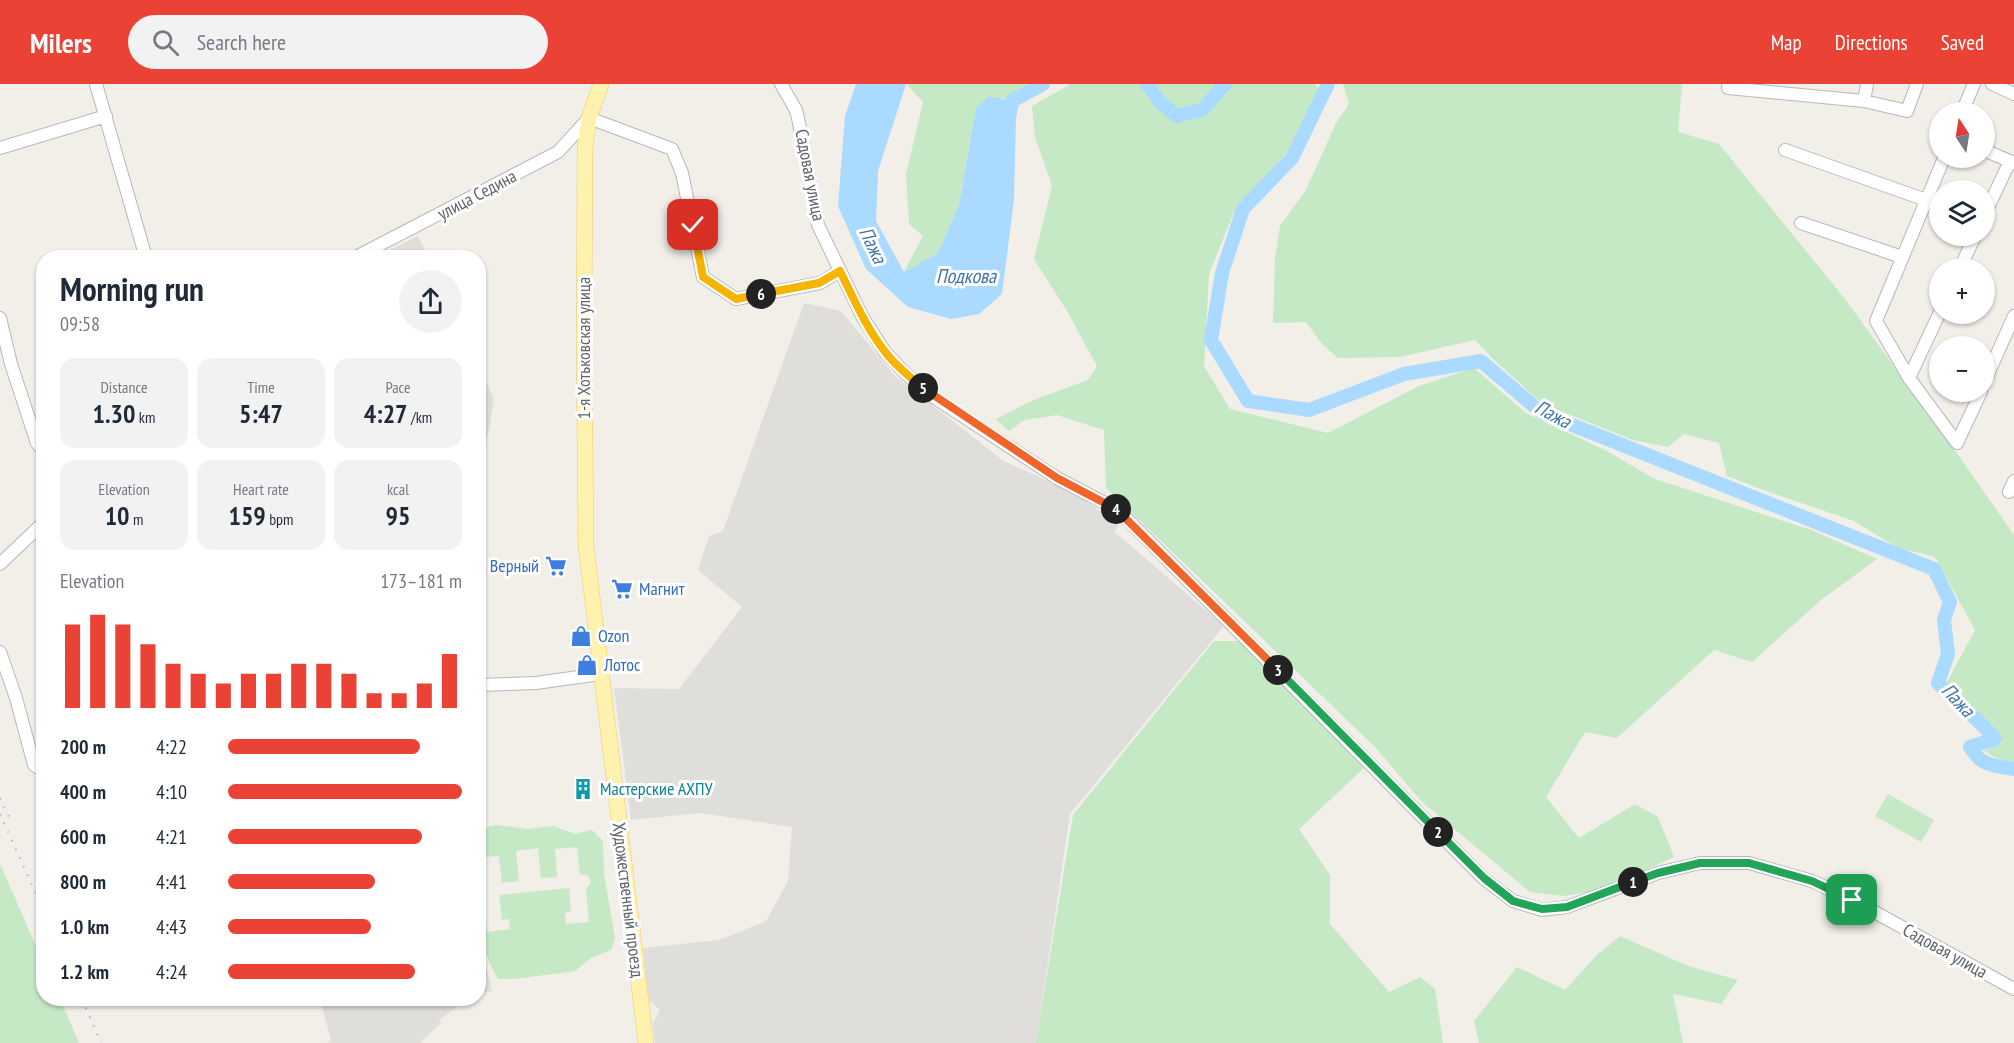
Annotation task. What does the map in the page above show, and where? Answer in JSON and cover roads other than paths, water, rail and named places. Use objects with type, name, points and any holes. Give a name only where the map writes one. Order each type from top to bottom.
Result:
[{"type":"main road","name":"1-я Хотьковская улица","points":[[593,615],[585,523],[585,159],[589,118],[601,84]]},
{"type":"main road","name":"Художественный проезд","points":[[593,615],[646,1043]]},
{"type":"street","points":[[96,84],[144,250]]},
{"type":"street","name":"Садовая улица","points":[[782,84],[796,110],[818,225],[862,316],[885,352],[906,375],[932,396],[1057,478],[1118,510],[1484,878],[1513,901],[1542,909],[1567,907],[1658,873],[1700,863],[1749,863],[1812,881],[1852,900],[2014,989]]},
{"type":"street","points":[[1728,84],[1728,88],[1802,89],[1907,111],[1917,84]]},
{"type":"street","points":[[1864,101],[1867,84]]},
{"type":"street","points":[[1966,102],[1974,84]]},
{"type":"street","points":[[1992,84],[2014,94]]},
{"type":"street","points":[[0,148],[106,116]]},
{"type":"street","points":[[589,118],[672,149],[682,173],[703,277],[736,299],[819,283],[840,271]]},
{"type":"street","name":"улица Седина","points":[[369,250],[558,152],[589,118]]},
{"type":"street","points":[[1785,150],[1926,200]]},
{"type":"street","points":[[1995,155],[2012,162],[1995,195]]},
{"type":"street","points":[[1940,168],[1876,321],[1909,378],[1957,443],[1976,402]]},
{"type":"street","points":[[1801,223],[1902,257]]},
{"type":"street","points":[[1995,358],[2014,316]]},
{"type":"street","points":[[0,318],[15,376],[36,440]]},
{"type":"street","points":[[1909,378],[1934,324]]},
{"type":"street","points":[[0,564],[36,530]]},
{"type":"street","points":[[0,652],[36,766]]},
{"type":"street","points":[[486,685],[536,683],[600,674]]},
{"type":"water","name":"Подкова","points":[[856,84],[906,84],[878,171],[876,221],[904,272],[938,253],[959,205],[976,108],[989,96],[1012,101],[1016,112],[1014,200],[1002,294],[979,314],[951,319],[908,307],[866,269],[838,206],[845,116]]},
{"type":"waterway","name":"Пажа","points":[[1009,119],[1012,101],[1043,84]]},
{"type":"waterway","name":"Пажа","points":[[1147,84],[1160,102],[1177,116],[1203,109],[1225,84]]},
{"type":"waterway","name":"Пажа","points":[[1328,84],[1292,158],[1243,209],[1222,273],[1211,340],[1248,401],[1309,410],[1404,374],[1481,361],[1542,413],[1934,569],[1950,602],[1944,620],[1948,654],[1938,683],[1995,739],[1970,747],[1974,754],[1994,766],[2014,769]]},
{"type":"railway","points":[[0,798],[10,819]]},
{"type":"railway","points":[[0,814],[36,894]]},
{"type":"railway","points":[[85,1006],[101,1043]]},
{"type":"place","name":"Верный","points":[[556,566]]},
{"type":"place","name":"Магнит","points":[[622,589]]},
{"type":"place","name":"Ozon","points":[[581,636]]},
{"type":"place","name":"Лотос","points":[[587,665]]},
{"type":"place","name":"Мастерские АХПУ","points":[[583,789]]}]
